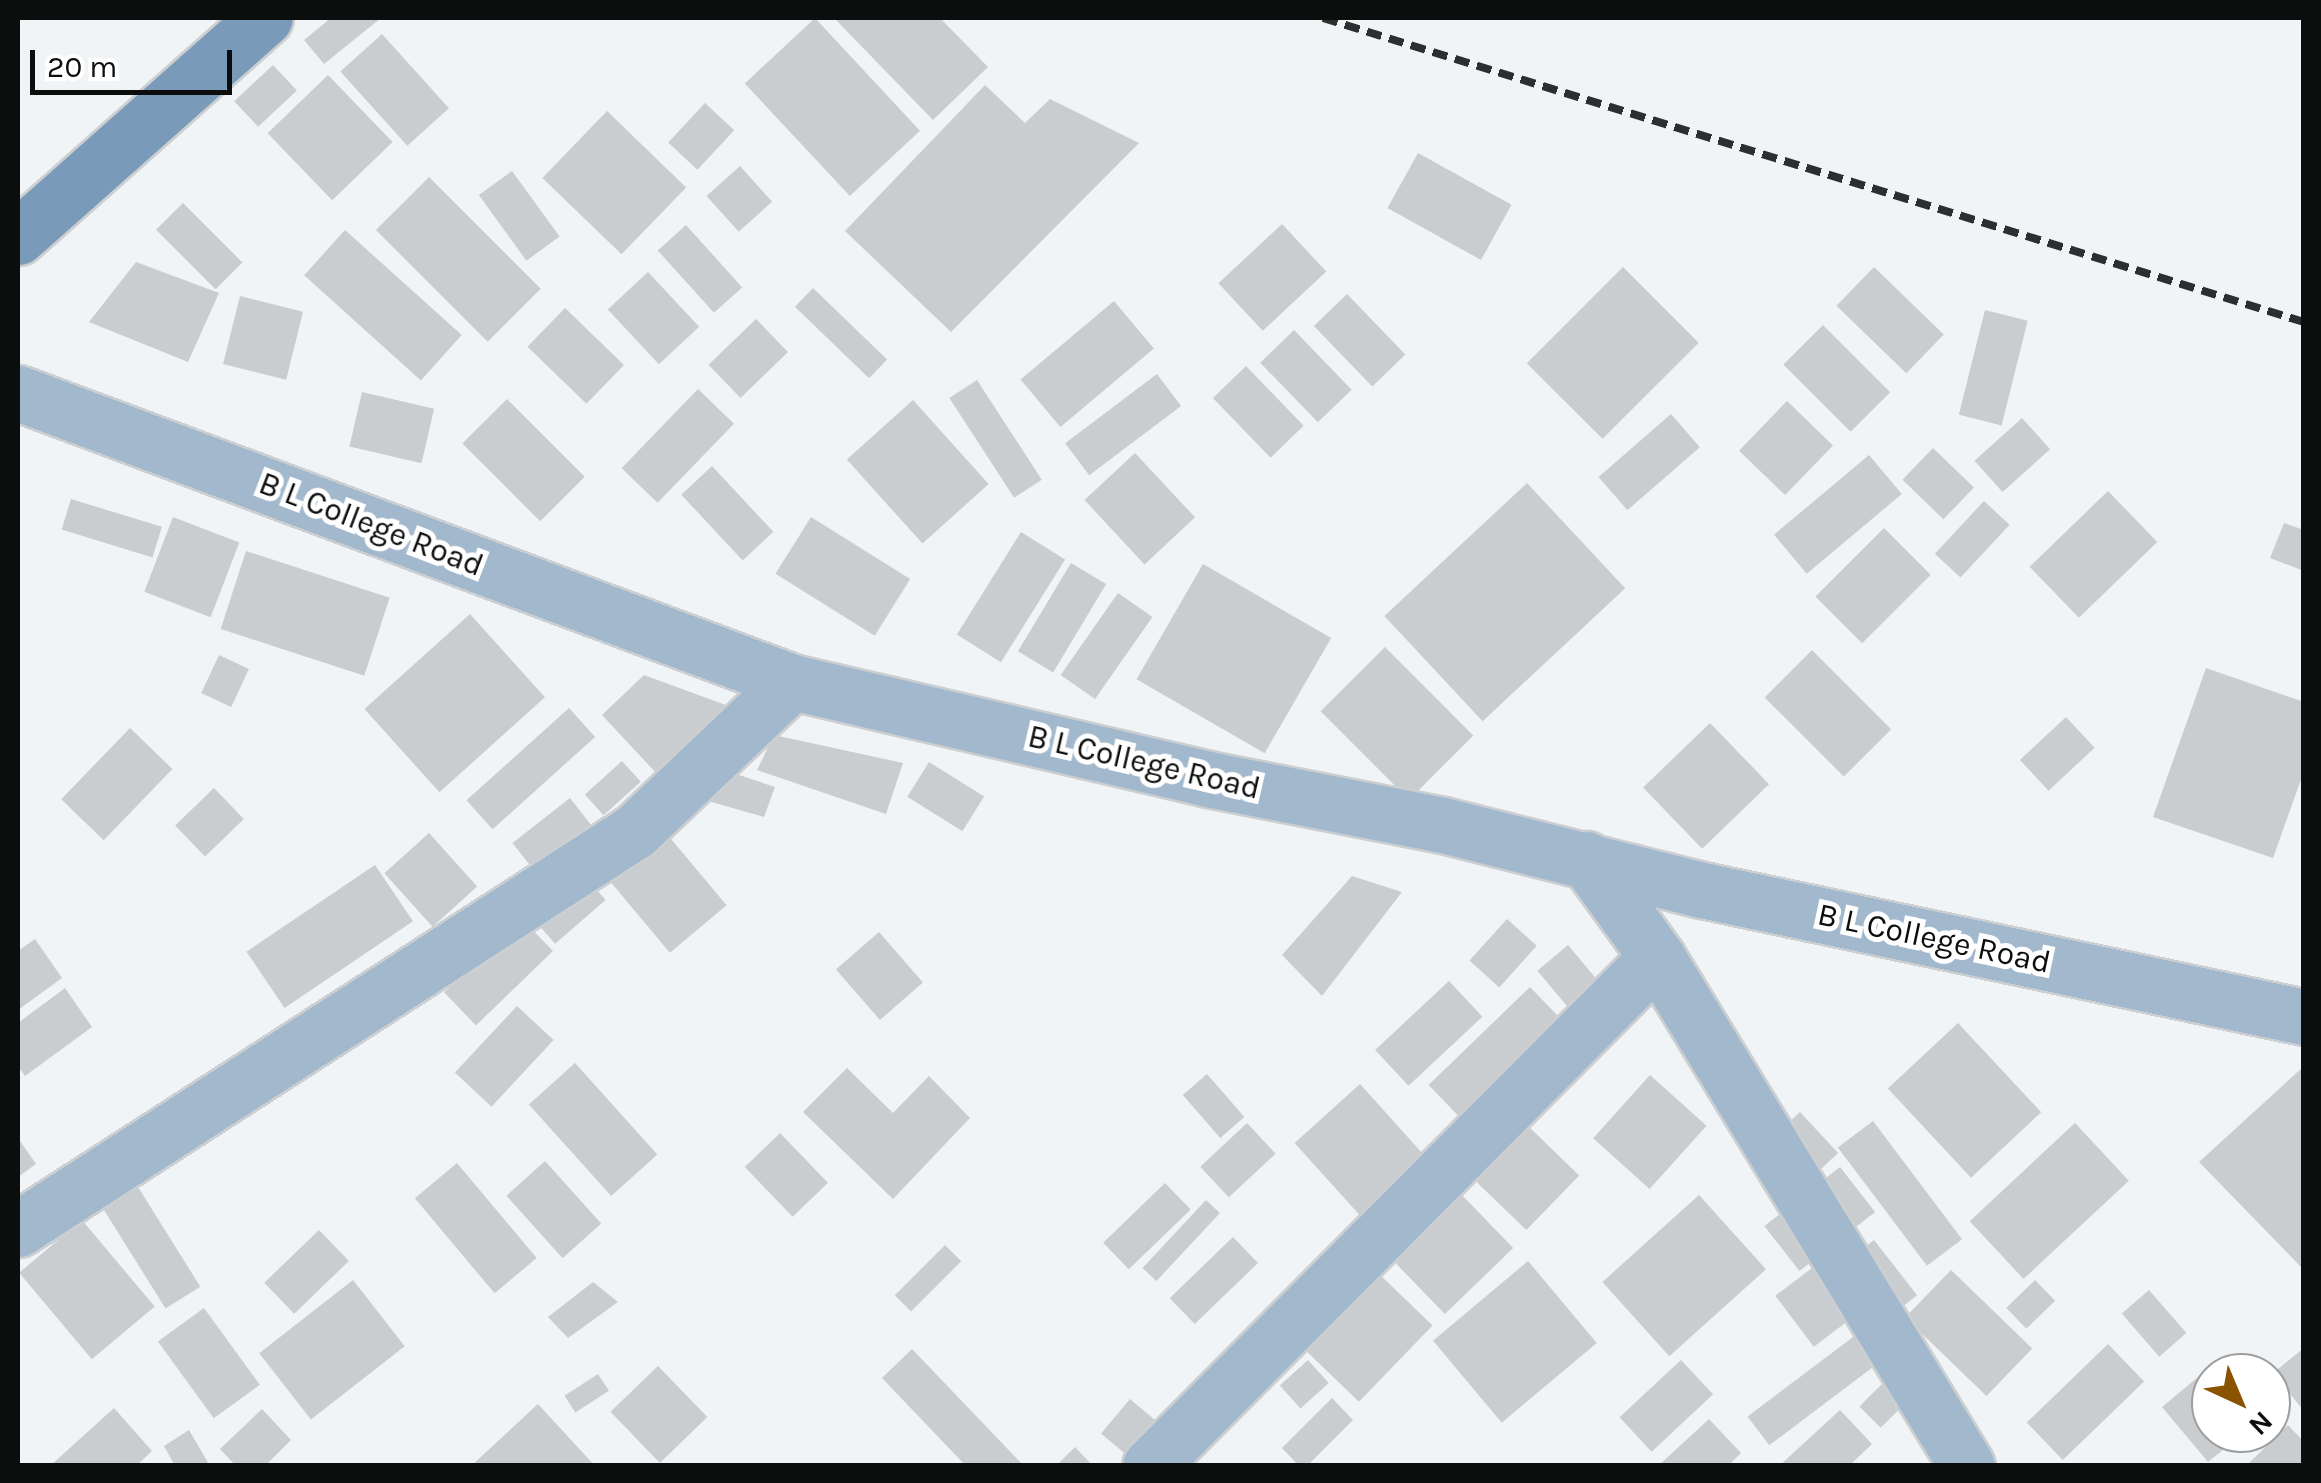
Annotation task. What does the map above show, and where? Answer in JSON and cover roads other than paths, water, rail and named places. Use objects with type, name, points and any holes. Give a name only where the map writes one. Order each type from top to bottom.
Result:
[{"type":"main road","points":[[18,236],[265,18]]},
{"type":"street","name":"B L College Road","points":[[18,393],[792,682],[1586,859],[1702,890],[2304,1017]]},
{"type":"street","points":[[18,1229],[636,831],[792,682]]},
{"type":"street","points":[[1586,859],[1656,958],[1967,1466]]},
{"type":"street","points":[[1150,1466],[1656,958]]},
{"type":"railway","points":[[1323,18],[2304,322]]}]
